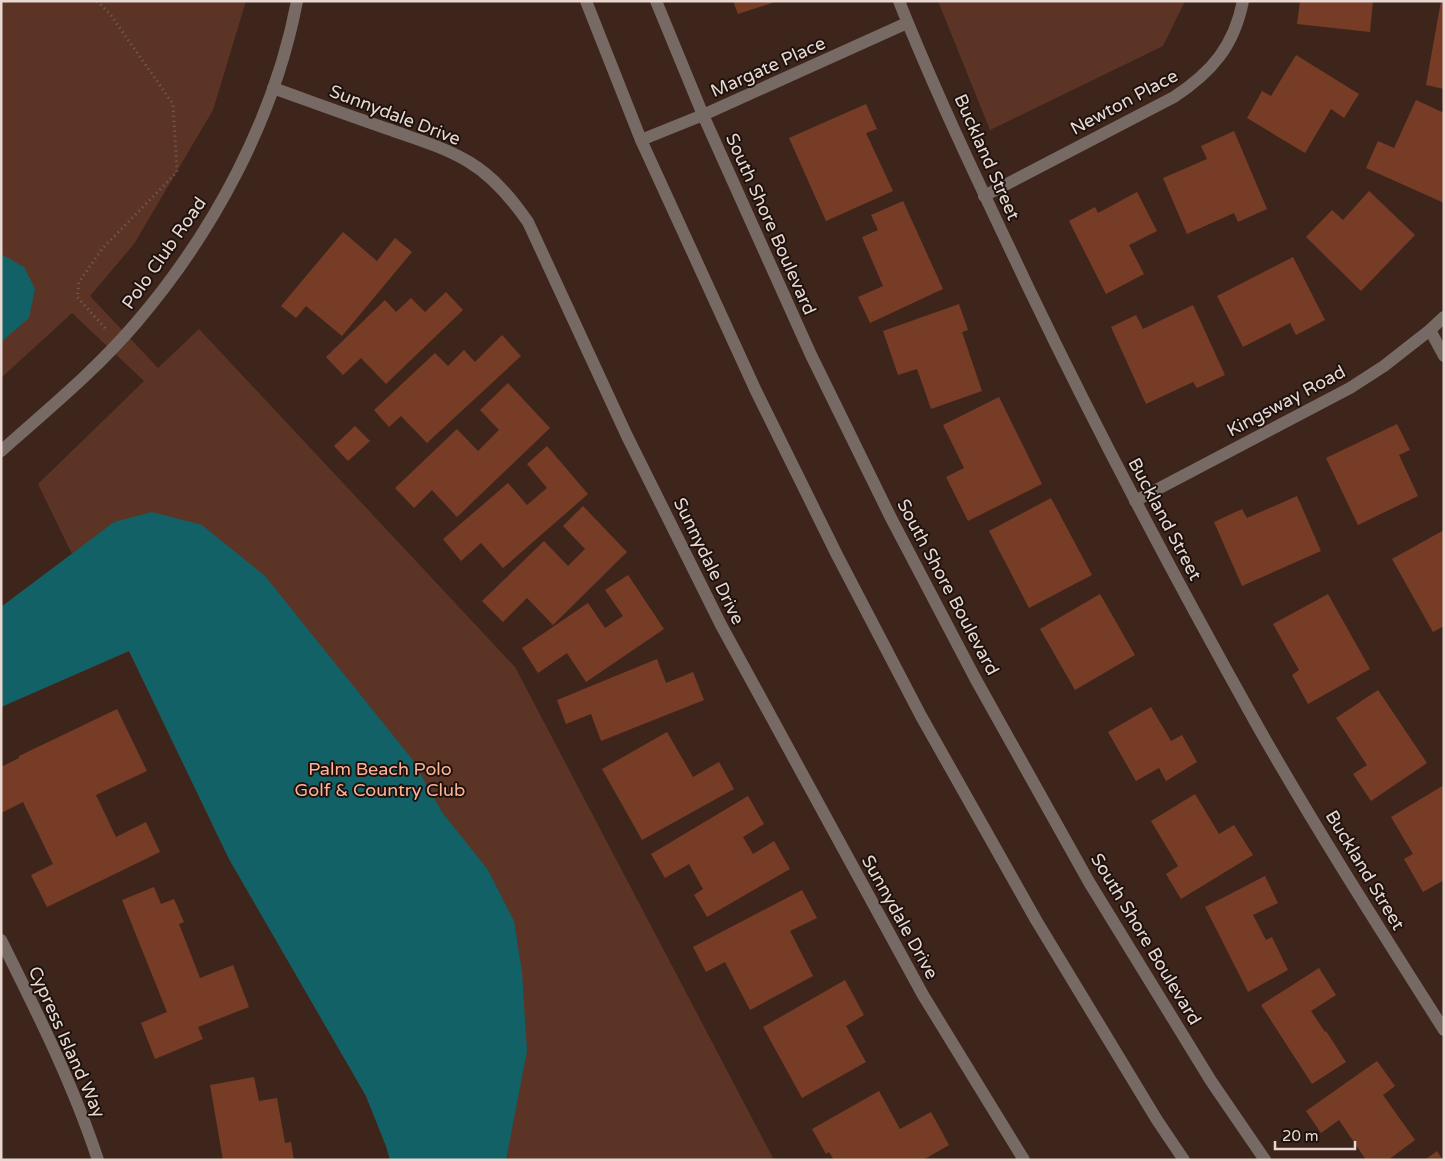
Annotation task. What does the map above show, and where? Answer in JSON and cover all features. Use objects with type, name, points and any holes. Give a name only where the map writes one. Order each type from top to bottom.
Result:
[{"type":"street","name":"Polo Club Road","points":[[1,451],[83,378],[136,324],[182,264],[226,193],[246,155],[273,88],[294,20],[297,1]]},
{"type":"street","points":[[586,1],[641,140],[760,399],[837,554],[921,716],[1036,920],[1184,1160]]},
{"type":"street","name":"South Shore Boulevard","points":[[656,1],[703,115],[811,355],[891,518],[976,678],[1089,882],[1211,1081],[1265,1160]]},
{"type":"street","name":"Buckland Street","points":[[899,1],[984,196],[1077,389],[1135,501],[1258,727],[1363,903],[1444,1030]]},
{"type":"street","name":"Newton Place","points":[[984,196],[1174,97],[1192,85],[1208,71],[1222,54],[1233,35],[1243,1]]},
{"type":"street","name":"Margate Place","points":[[641,140],[703,115],[907,23]]},
{"type":"street","name":"Sunnydale Drive","points":[[273,88],[434,145],[470,162],[502,189],[528,222],[627,436],[720,625],[923,995],[1024,1160]]},
{"type":"street","name":"Kingsway Road","points":[[1135,501],[1350,388],[1384,366],[1444,317]]},
{"type":"street","points":[[1430,330],[1444,356]]},
{"type":"street","name":"Cypress Island Way","points":[[1,940],[55,1051],[85,1122],[98,1160]]},
{"type":"path","points":[[97,1],[110,14],[173,104],[177,172],[102,249],[79,282],[77,297],[107,330]]},
{"type":"green space","name":"Palm Beach Polo Golf & Country Club","points":[[1,1],[246,1],[213,110],[134,244],[90,296],[158,368],[199,329],[515,667],[774,1160],[390,1160],[366,1096],[229,859],[129,651],[1,707],[1,607],[72,554],[38,484],[144,381],[72,313],[1,378]]},
{"type":"green space","points":[[938,1],[1185,1],[1163,46],[990,130]]},
{"type":"water","points":[[1,254],[24,267],[35,289],[29,318],[1,342]]},
{"type":"water","points":[[152,512],[202,525],[265,576],[412,759],[442,812],[488,870],[514,921],[522,972],[527,1051],[506,1160],[390,1160],[366,1096],[229,859],[129,651],[1,707],[1,607],[114,522]]},
{"type":"building","points":[[733,1],[775,1],[775,2],[738,14]]},
{"type":"building","points":[[1300,1],[1373,1],[1370,32],[1297,24]]},
{"type":"building","points":[[1441,1],[1444,2],[1444,89],[1426,85]]},
{"type":"building","points":[[1296,55],[1359,94],[1344,118],[1331,109],[1305,153],[1247,118],[1262,91],[1271,96]]},
{"type":"building","points":[[1416,100],[1444,113],[1444,203],[1366,168],[1378,141],[1394,148]]},
{"type":"building","points":[[866,104],[877,129],[866,133],[893,191],[826,221],[789,138]]},
{"type":"building","points":[[1234,131],[1267,209],[1238,222],[1234,213],[1187,234],[1163,178],[1207,159],[1201,146]]},
{"type":"building","points":[[1369,191],[1415,235],[1361,291],[1306,237],[1332,210],[1343,220]]},
{"type":"building","points":[[1137,192],[1157,231],[1129,245],[1144,274],[1106,294],[1069,221],[1095,207],[1098,213]]},
{"type":"building","points":[[903,201],[943,289],[870,323],[858,297],[883,286],[862,237],[878,230],[871,215]]},
{"type":"building","points":[[343,232],[377,261],[395,238],[412,252],[342,336],[306,306],[296,318],[281,306]]},
{"type":"building","points":[[1293,257],[1325,320],[1296,335],[1290,323],[1243,347],[1217,296]]},
{"type":"building","points":[[446,292],[463,310],[386,384],[361,358],[343,375],[326,357],[385,300],[396,312],[411,298],[425,312]]},
{"type":"building","points":[[959,304],[968,330],[962,332],[982,391],[931,409],[917,369],[898,375],[883,331]]},
{"type":"building","points":[[1193,305],[1225,375],[1197,388],[1193,382],[1146,404],[1111,327],[1136,315],[1143,329]]},
{"type":"building","points":[[502,335],[521,356],[427,443],[401,416],[389,427],[374,410],[435,353],[448,366],[464,350],[475,362]]},
{"type":"building","points":[[508,383],[550,428],[457,517],[432,490],[414,508],[395,488],[457,429],[478,451],[499,430],[480,410]]},
{"type":"building","points":[[999,397],[1042,484],[968,521],[946,477],[964,468],[943,425]]},
{"type":"building","points":[[1397,424],[1410,450],[1399,455],[1418,496],[1358,525],[1326,458]]},
{"type":"building","points":[[355,426],[370,441],[348,461],[334,446]]},
{"type":"building","points":[[547,446],[588,494],[503,568],[481,543],[461,561],[443,539],[508,483],[527,505],[547,488],[527,464]]},
{"type":"building","points":[[1297,496],[1321,551],[1242,586],[1214,522],[1242,509],[1247,518]]},
{"type":"building","points":[[1051,498],[1092,575],[1029,608],[989,531]]},
{"type":"building","points":[[583,506],[627,552],[553,625],[527,598],[503,622],[482,601],[544,541],[568,566],[585,549],[563,526]]},
{"type":"building","points":[[1444,530],[1444,626],[1433,632],[1392,559]]},
{"type":"building","points":[[628,575],[664,629],[586,682],[567,653],[538,673],[522,648],[588,603],[605,628],[623,616],[605,590]]},
{"type":"building","points":[[1100,594],[1135,655],[1075,690],[1040,629]]},
{"type":"building","points":[[1328,594],[1370,669],[1308,704],[1292,675],[1299,670],[1273,624]]},
{"type":"building","points":[[657,659],[666,683],[693,672],[704,700],[601,741],[591,714],[566,724],[557,700]]},
{"type":"building","points":[[1378,690],[1427,763],[1371,801],[1353,774],[1367,765],[1336,718]]},
{"type":"building","points":[[1151,707],[1171,741],[1182,735],[1197,762],[1166,781],[1159,768],[1136,781],[1108,732]]},
{"type":"building","points":[[117,709],[147,771],[96,795],[116,837],[146,822],[160,852],[47,907],[31,875],[53,864],[23,802],[1,813],[1,767],[19,758],[19,756]]},
{"type":"building","points":[[667,732],[693,777],[719,762],[734,789],[642,840],[602,769]]},
{"type":"building","points":[[1444,785],[1444,880],[1423,892],[1404,859],[1413,854],[1391,817]]},
{"type":"building","points":[[1195,794],[1219,834],[1234,825],[1253,855],[1181,899],[1166,874],[1178,866],[1151,821]]},
{"type":"building","points":[[748,796],[764,824],[743,837],[753,854],[774,841],[790,869],[707,917],[694,895],[703,889],[689,864],[665,878],[651,854]]},
{"type":"building","points":[[1265,876],[1278,903],[1253,915],[1266,940],[1272,937],[1288,970],[1248,992],[1205,907]]},
{"type":"building","points":[[154,887],[161,904],[174,899],[184,922],[179,924],[200,978],[233,965],[249,1007],[198,1027],[203,1039],[155,1059],[141,1023],[167,1012],[122,900]]},
{"type":"building","points":[[802,890],[817,918],[790,931],[813,976],[750,1010],[725,962],[706,972],[693,947]]},
{"type":"building","points":[[1319,968],[1336,995],[1311,1011],[1346,1062],[1312,1084],[1261,1005]]},
{"type":"building","points":[[845,980],[864,1015],[846,1026],[866,1062],[802,1098],[763,1027]]},
{"type":"building","points":[[1377,1061],[1395,1086],[1383,1095],[1415,1140],[1388,1160],[1366,1160],[1339,1120],[1321,1133],[1306,1111]]},
{"type":"building","points":[[254,1077],[259,1101],[277,1098],[285,1143],[291,1142],[294,1160],[223,1160],[210,1085]]},
{"type":"building","points":[[879,1091],[900,1129],[931,1112],[949,1145],[923,1160],[834,1160],[829,1152],[826,1154],[812,1129]]},
{"type":"building","points":[[1437,1151],[1443,1160],[1425,1160]]}]
